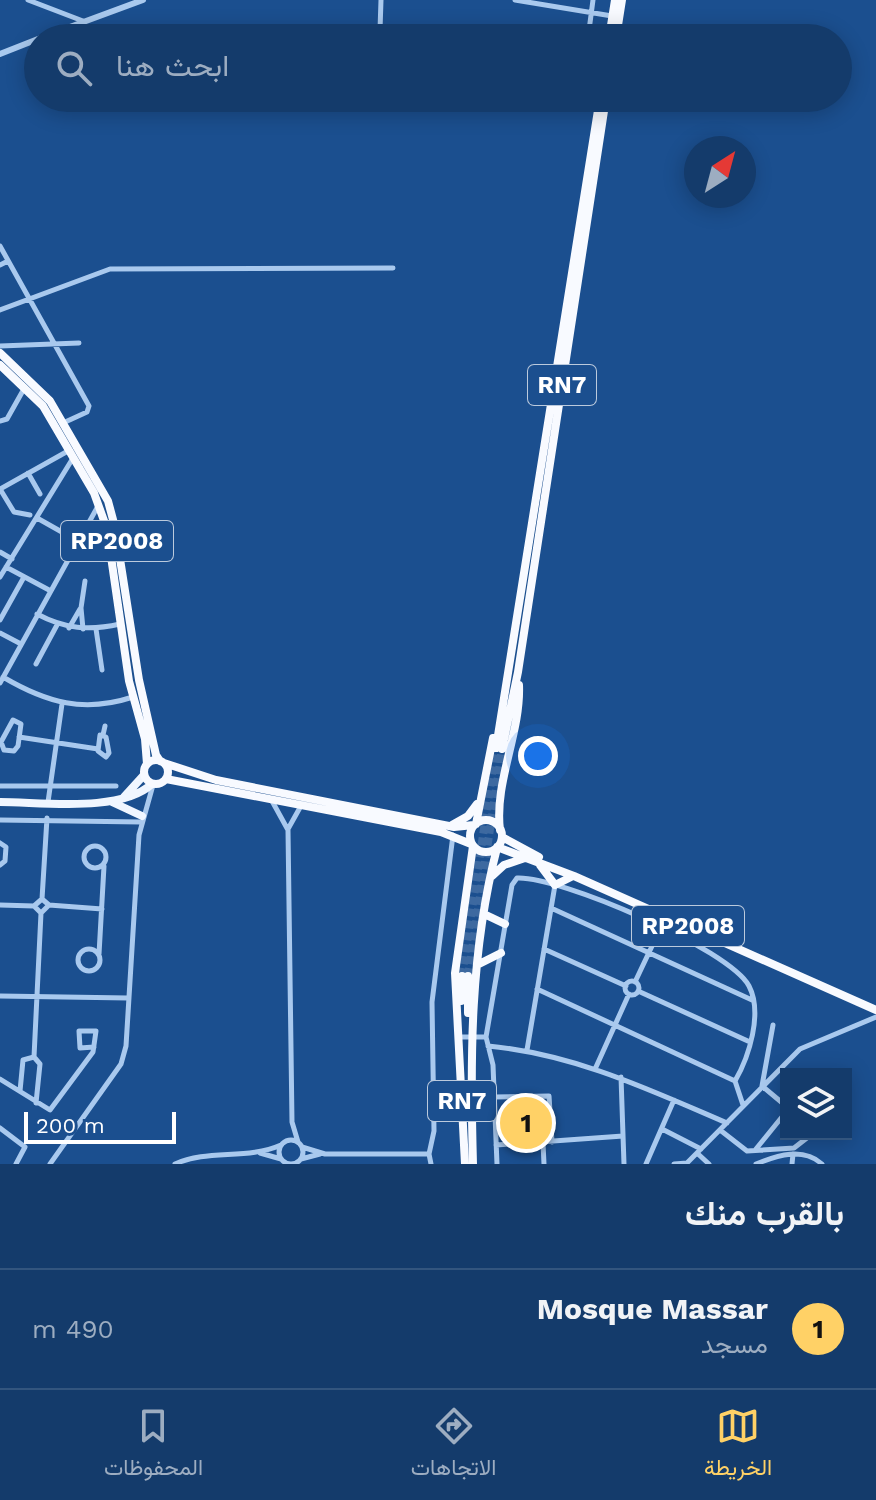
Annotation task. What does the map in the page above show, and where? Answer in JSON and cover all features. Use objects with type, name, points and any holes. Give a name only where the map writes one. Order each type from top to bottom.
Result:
[{"type":"highway","points":[[611,24],[615,0]]},
{"type":"highway","points":[[618,24],[622,0]]},
{"type":"highway","name":"RN7","points":[[514,672],[598,112]]},
{"type":"highway","name":"RN7","points":[[499,748],[514,672],[601,112]]},
{"type":"highway","name":"RP2008","points":[[0,353],[41,389],[98,482],[113,517],[139,680],[156,755],[168,770],[166,779]]},
{"type":"highway","name":"RP2008","points":[[0,365],[43,406],[99,504],[107,529],[133,697],[145,739],[147,764],[144,775]]},
{"type":"highway","points":[[458,1037],[455,962],[472,845],[470,832],[475,824],[514,672]]},
{"type":"highway","points":[[470,1037],[484,914],[501,833],[500,809],[518,712],[514,672]]},
{"type":"highway","points":[[147,764],[162,762],[216,780],[451,831],[484,852],[497,848]]},
{"type":"highway","points":[[144,775],[153,784],[166,779],[451,831],[488,821],[501,833]]},
{"type":"highway","points":[[451,831],[480,800]]},
{"type":"highway","name":"RP2008","points":[[501,833],[533,855],[876,1008]]},
{"type":"highway","name":"RP2008","points":[[497,848],[574,876],[876,1008]]},
{"type":"highway","points":[[490,880],[504,865],[526,858]]},
{"type":"highway","points":[[537,862],[555,885],[574,876]]},
{"type":"highway","points":[[484,914],[505,924]]},
{"type":"highway","points":[[477,965],[501,953]]},
{"type":"highway","name":"RN7","points":[[465,1164],[458,1037],[465,976],[470,1037],[473,1164]]},
{"type":"main road","points":[[123,798],[144,775]]},
{"type":"main road","points":[[0,802],[111,801],[139,795],[153,784]]},
{"type":"main road","points":[[111,801],[142,819]]},
{"type":"street","points":[[30,0],[84,22]]},
{"type":"street","points":[[78,24],[122,4],[143,0]]},
{"type":"street","points":[[380,24],[381,0]]},
{"type":"street","points":[[515,0],[612,16]]},
{"type":"street","points":[[590,24],[593,0]]},
{"type":"street","points":[[0,54],[24,44]]},
{"type":"street","points":[[0,46],[9,50]]},
{"type":"street","points":[[0,246],[89,406],[87,412],[63,423]]},
{"type":"street","points":[[0,265],[8,261]]},
{"type":"street","points":[[0,310],[110,269],[393,268]]},
{"type":"street","points":[[0,346],[79,343]]},
{"type":"street","points":[[0,421],[7,419],[26,387]]},
{"type":"street","points":[[30,515],[14,512],[0,489],[71,454]]},
{"type":"street","points":[[0,577],[63,479],[71,454]]},
{"type":"street","points":[[63,479],[81,471]]},
{"type":"street","points":[[28,473],[40,494]]},
{"type":"street","points":[[99,504],[76,540],[2,680],[40,698],[62,704],[98,706],[133,697]]},
{"type":"street","points":[[37,518],[76,540]]},
{"type":"street","points":[[0,552],[12,559]]},
{"type":"street","points":[[6,567],[49,590]]},
{"type":"street","points":[[0,620],[24,577]]},
{"type":"street","points":[[83,629],[81,608],[85,581]]},
{"type":"street","points":[[69,628],[81,608]]},
{"type":"street","points":[[37,614],[69,628],[96,629],[121,624]]},
{"type":"street","points":[[36,664],[57,625]]},
{"type":"street","points":[[96,629],[102,670]]},
{"type":"street","points":[[0,633],[21,644]]},
{"type":"street","points":[[48,802],[62,704]]},
{"type":"street","points":[[14,719],[21,722],[19,737],[16,750],[1,747],[14,719]]},
{"type":"street","points":[[103,735],[98,737],[98,749],[102,756],[109,755],[103,735],[105,726]]},
{"type":"street","points":[[19,737],[98,749]]},
{"type":"street","points":[[50,1164],[121,1064],[126,1046],[142,819],[153,784]]},
{"type":"street","points":[[0,786],[116,786]]},
{"type":"street","points":[[269,798],[282,815],[288,830],[292,1122],[300,1145],[299,1162]]},
{"type":"street","points":[[288,830],[302,804]]},
{"type":"street","points":[[0,905],[34,906],[42,899],[47,818]]},
{"type":"street","points":[[0,820],[142,819]]},
{"type":"street","points":[[431,1164],[429,1154],[434,1131],[432,1002],[451,831]]},
{"type":"street","points":[[0,843],[6,847],[5,861],[0,865]]},
{"type":"street","points":[[99,954],[81,951],[79,967],[96,970],[99,954],[102,909],[105,850],[86,848],[86,864],[104,866]]},
{"type":"street","points":[[497,1164],[493,1065],[486,1037],[514,880],[520,878],[600,899],[661,926],[744,980],[752,1000],[750,1042],[735,1081],[743,1105]]},
{"type":"street","points":[[527,1050],[555,885]]},
{"type":"street","points":[[42,899],[49,905],[102,909]]},
{"type":"street","points":[[36,1103],[40,1064],[34,1057],[41,913],[49,905]]},
{"type":"street","points":[[34,906],[41,913]]},
{"type":"street","points":[[551,908],[752,1000]]},
{"type":"street","points":[[626,986],[635,982],[666,917]]},
{"type":"street","points":[[544,949],[626,986],[629,994],[596,1067]]},
{"type":"street","points":[[635,982],[638,991]]},
{"type":"street","points":[[537,989],[735,1081]]},
{"type":"street","points":[[629,994],[638,991],[750,1042]]},
{"type":"street","points":[[0,996],[128,998]]},
{"type":"street","points":[[674,1164],[687,1164],[762,1086],[808,1044],[876,1017]]},
{"type":"street","points":[[762,1086],[773,1025]]},
{"type":"street","points":[[0,1079],[47,1110],[52,1109],[94,1047],[96,1031],[79,1031],[80,1048],[94,1047]]},
{"type":"street","points":[[458,1037],[486,1037]]},
{"type":"street","points":[[488,1046],[527,1050],[596,1067],[727,1123]]},
{"type":"street","points":[[20,1092],[22,1064],[25,1059],[34,1057]]},
{"type":"street","points":[[621,1077],[624,1164]]},
{"type":"street","points":[[762,1086],[780,1103]]},
{"type":"street","points":[[494,1097],[549,1096],[552,1142]]},
{"type":"street","points":[[646,1164],[674,1100]]},
{"type":"street","points":[[755,1149],[780,1117]]},
{"type":"street","points":[[284,1162],[283,1143],[292,1122]]},
{"type":"street","points":[[662,1129],[699,1151],[709,1164]]},
{"type":"street","points":[[720,1130],[743,1150],[794,1148],[804,1140]]},
{"type":"street","points":[[1,1131],[25,1147],[16,1164]]},
{"type":"street","points":[[496,1145],[623,1136]]},
{"type":"street","points":[[175,1164],[201,1156],[260,1152],[283,1143],[325,1154]]},
{"type":"street","points":[[543,1143],[544,1164]]},
{"type":"street","points":[[260,1152],[284,1162],[299,1162],[325,1154],[429,1154]]},
{"type":"street","points":[[756,1164],[779,1155],[793,1154],[810,1155],[822,1164]]},
{"type":"street","points":[[792,1164],[793,1154]]},
{"type":"tunnel","points":[[462,976],[496,748]]},
{"type":"tunnel","points":[[468,976],[502,749]]},
{"type":"place","name":"Mosque Massar","points":[[526,1123]]}]
